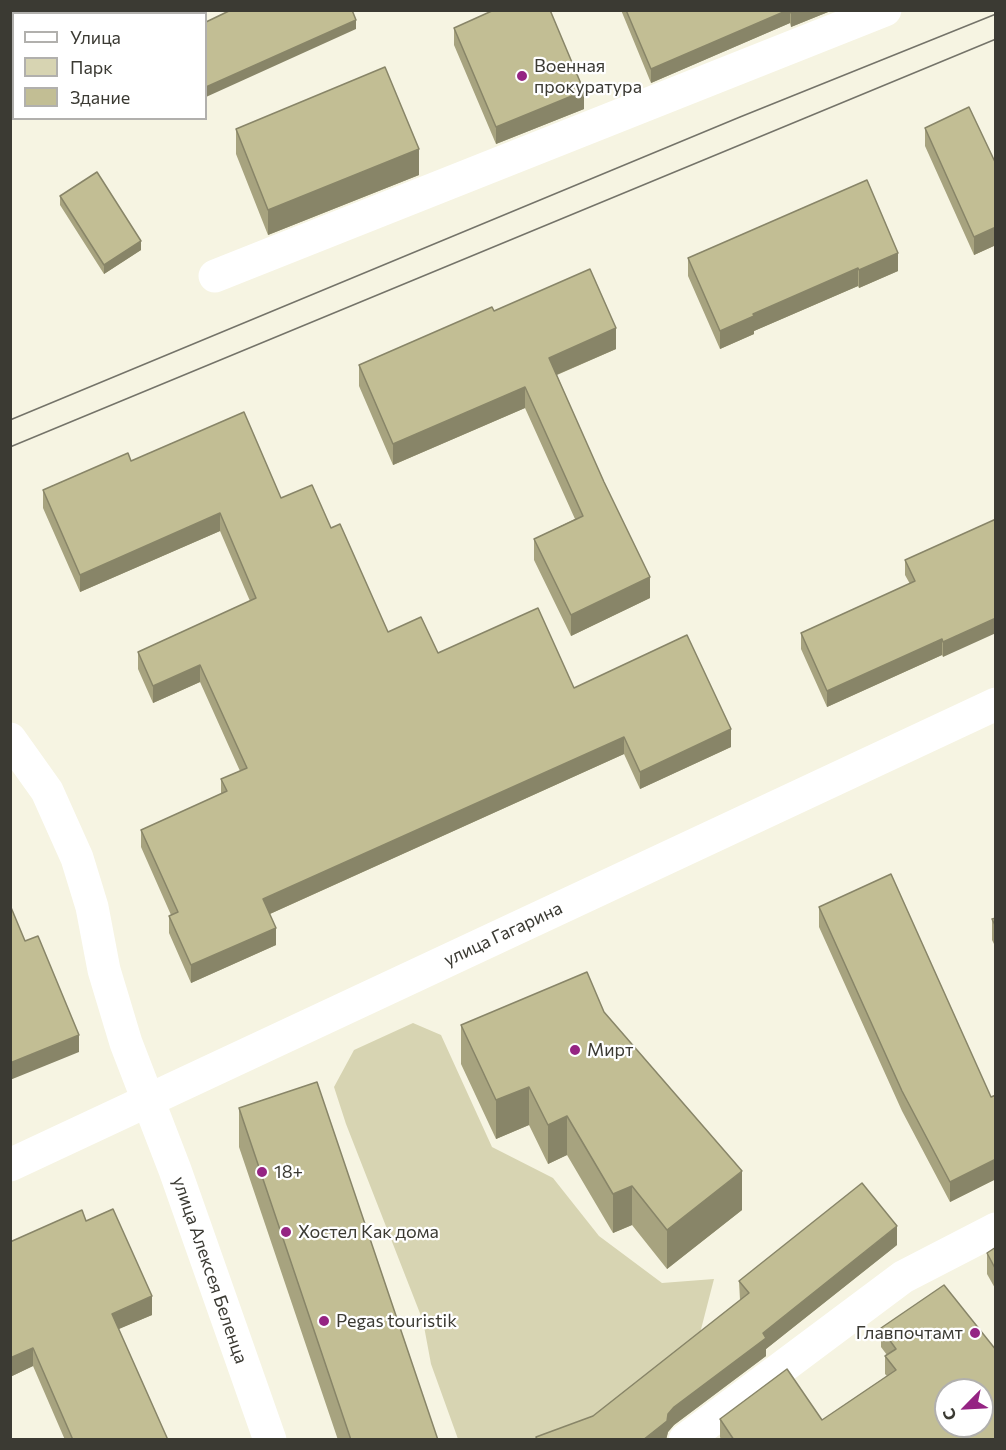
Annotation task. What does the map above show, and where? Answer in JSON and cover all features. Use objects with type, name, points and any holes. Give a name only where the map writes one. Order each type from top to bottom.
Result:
[{"type":"main road","points":[[215,276],[885,10]]},
{"type":"main road","name":"улица Гагарина","points":[[10,1166],[996,704]]},
{"type":"main road","name":"улица Алексея Беленца","points":[[10,739],[47,791],[77,858],[93,907],[104,970],[126,1043],[175,1170],[270,1440]]},
{"type":"main road","points":[[684,1440],[903,1277],[996,1229]]},
{"type":"green space","points":[[413,1023],[441,1035],[492,1147],[553,1178],[599,1236],[662,1283],[714,1279],[698,1341],[593,1417],[552,1439],[458,1439],[431,1364],[423,1321],[346,1124],[334,1087],[354,1050]]},
{"type":"building","points":[[231,10],[352,10],[356,20],[207,87],[207,22]]},
{"type":"building","points":[[494,10],[550,10],[584,91],[496,127],[454,28]]},
{"type":"building","points":[[626,10],[788,10],[651,69]]},
{"type":"building","points":[[10,44],[12,46],[12,83],[10,84]]},
{"type":"building","points":[[385,67],[419,149],[268,210],[236,129]]},
{"type":"building","points":[[969,107],[996,164],[996,227],[974,237],[925,128]]},
{"type":"building","points":[[97,172],[141,241],[104,265],[60,196]]},
{"type":"building","points":[[867,180],[898,253],[753,314],[754,316],[720,331],[688,258]]},
{"type":"building","points":[[590,269],[616,328],[549,358],[604,482],[650,577],[571,615],[534,539],[583,516],[525,387],[393,444],[359,365],[492,307],[494,311]]},
{"type":"building","points":[[244,412],[281,498],[312,485],[331,528],[340,524],[388,632],[421,617],[438,653],[538,608],[574,688],[687,635],[731,729],[640,772],[624,737],[263,899],[276,928],[191,965],[169,916],[178,912],[141,830],[227,791],[221,779],[247,768],[200,665],[153,686],[138,652],[256,598],[220,513],[80,575],[43,490],[128,453],[131,461]]},
{"type":"building","points":[[996,519],[996,618],[943,642],[942,639],[827,691],[801,633],[915,581],[905,560]]},
{"type":"building","points":[[891,874],[991,1097],[996,1095],[996,1159],[950,1182],[902,1091],[819,907]]},
{"type":"building","points":[[10,905],[25,941],[38,936],[79,1035],[10,1063]]},
{"type":"building","points":[[587,972],[604,1012],[742,1171],[667,1230],[632,1186],[613,1194],[567,1116],[548,1125],[529,1087],[496,1100],[461,1025]]},
{"type":"building","points":[[317,1082],[438,1440],[351,1440],[239,1108]]},
{"type":"building","points":[[862,1183],[897,1226],[763,1333],[766,1338],[674,1407],[668,1414],[667,1421],[643,1440],[537,1440],[536,1437],[593,1416],[749,1293],[739,1281]]},
{"type":"building","points":[[113,1209],[152,1296],[112,1314],[168,1440],[73,1440],[33,1348],[10,1358],[10,1242],[82,1210],[86,1221]]},
{"type":"building","points":[[996,1247],[996,1270],[987,1253]]},
{"type":"building","points":[[944,1285],[996,1350],[996,1440],[734,1440],[720,1419],[787,1369],[822,1420],[896,1370],[885,1356],[896,1349],[881,1328]]},
{"type":"tram line","points":[[10,420],[740,117],[996,14]]},
{"type":"tram line","points":[[10,447],[996,39]]},
{"type":"place","name":"Военная прокуратура","points":[[522,76]]},
{"type":"place","name":"Мирт","points":[[575,1050]]},
{"type":"place","name":"18+","points":[[262,1172]]},
{"type":"place","name":"Хостел Как дома","points":[[286,1232]]},
{"type":"place","name":"Pegas touristik","points":[[324,1321]]},
{"type":"place","name":"Главпочтамт","points":[[975,1333]]}]
